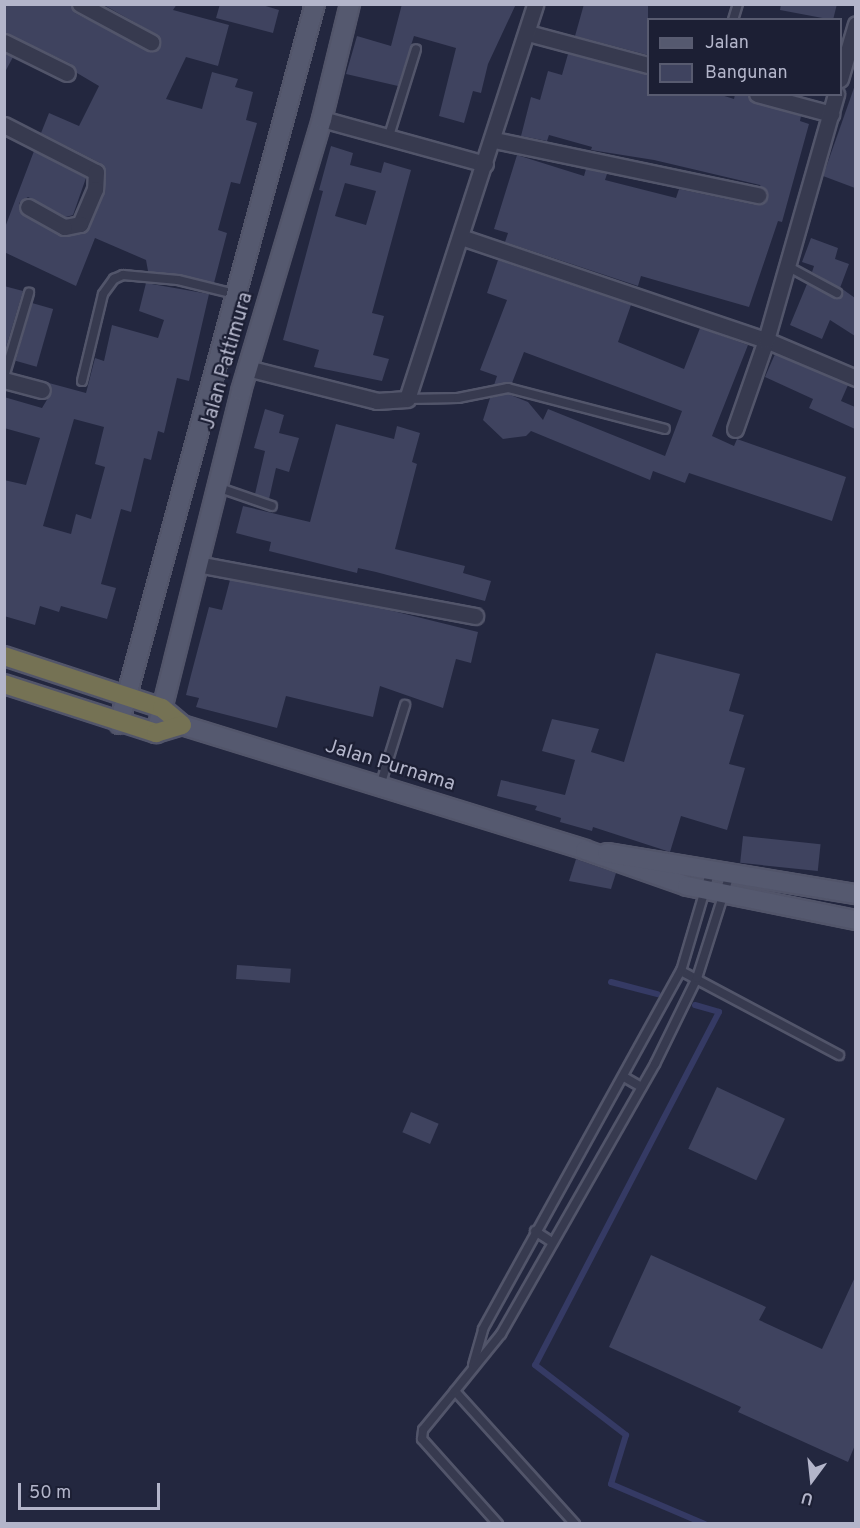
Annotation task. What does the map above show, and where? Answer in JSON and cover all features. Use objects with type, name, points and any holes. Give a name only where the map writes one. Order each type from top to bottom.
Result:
[{"type":"highway","points":[[4,656],[162,708],[182,725]]},
{"type":"highway","points":[[4,684],[119,724],[156,732],[182,725]]},
{"type":"main road","name":"Jalan Pattimura","points":[[119,724],[130,696],[315,4]]},
{"type":"main road","name":"Jalan Pattimura","points":[[156,732],[248,368],[322,119],[351,4]]},
{"type":"main road","name":"Jalan Purnama","points":[[182,725],[379,788],[585,850],[714,893],[855,920]]},
{"type":"main road","name":"Jalan Purnama","points":[[585,850],[855,894]]},
{"type":"street","points":[[80,4],[151,42]]},
{"type":"street","points":[[248,368],[377,401],[408,399],[494,140],[535,4]]},
{"type":"street","points":[[842,72],[855,24]]},
{"type":"street","points":[[528,33],[647,65]]},
{"type":"street","points":[[4,42],[67,72]]},
{"type":"street","points":[[764,96],[831,114]]},
{"type":"street","points":[[735,429],[766,340],[836,96]]},
{"type":"street","points":[[322,119],[485,164]]},
{"type":"street","points":[[4,125],[96,172],[95,189],[80,224],[64,226],[28,207]]},
{"type":"street","points":[[494,140],[758,195]]},
{"type":"street","points":[[461,237],[766,340],[855,378]]},
{"type":"street","points":[[4,378],[42,390]]},
{"type":"street","points":[[197,564],[475,616]]},
{"type":"lane","points":[[388,139],[416,49]]},
{"type":"lane","points":[[787,266],[837,293]]},
{"type":"lane","points":[[82,381],[103,294],[114,279],[123,275],[178,280],[236,294]]},
{"type":"lane","points":[[4,378],[29,293]]},
{"type":"lane","points":[[408,399],[458,398],[508,388],[665,429]]},
{"type":"lane","points":[[217,488],[272,506]]},
{"type":"lane","points":[[379,788],[405,705]]},
{"type":"lane","points":[[498,1524],[422,1439],[423,1430],[501,1334],[641,1087],[697,978],[714,893],[711,870]]},
{"type":"lane","points":[[472,1370],[483,1329],[681,971],[714,893],[730,874]]},
{"type":"lane","points":[[681,971],[839,1055]]},
{"type":"lane","points":[[624,1077],[641,1087]]},
{"type":"lane","points":[[535,1232],[552,1242]]},
{"type":"lane","points":[[454,1391],[575,1524]]},
{"type":"building","points":[[4,4],[70,4],[75,13],[151,52],[160,46],[159,36],[102,4],[177,4],[173,10],[229,25],[218,66],[186,57],[166,99],[202,109],[212,72],[238,79],[235,87],[253,92],[246,120],[257,123],[240,184],[231,182],[218,230],[227,233],[214,283],[148,271],[146,260],[95,238],[76,286],[4,252],[4,230],[34,151],[86,178],[73,215],[66,217],[28,197],[19,203],[23,215],[60,236],[82,234],[89,228],[104,192],[106,173],[100,163],[41,133],[49,113],[79,126],[99,86],[77,73],[71,64],[4,32]]},
{"type":"building","points":[[220,4],[259,4],[279,10],[273,33],[216,18]]},
{"type":"building","points":[[402,4],[516,4],[488,64],[481,93],[473,91],[464,123],[439,116],[456,48],[414,36],[398,86],[346,74],[357,36],[391,46]]},
{"type":"building","points":[[584,4],[648,4],[647,55],[575,36]]},
{"type":"building","points":[[781,4],[837,4],[834,18],[780,10]]},
{"type":"building","points":[[4,53],[13,57],[4,74]]},
{"type":"building","points":[[568,54],[647,74],[647,96],[724,96],[734,99],[735,96],[749,96],[754,103],[801,116],[800,121],[809,124],[782,222],[778,221],[749,307],[641,276],[638,286],[505,242],[508,233],[494,229],[517,155],[584,176],[586,169],[607,174],[605,180],[676,198],[679,189],[756,205],[767,198],[760,185],[654,160],[591,150],[592,147],[549,135],[547,141],[521,136],[531,97],[540,100],[548,71],[562,75]]},
{"type":"building","points":[[855,85],[855,188],[823,176]]},
{"type":"building","points":[[331,146],[353,153],[350,165],[381,173],[384,162],[411,170],[372,313],[384,316],[373,355],[389,359],[382,381],[314,367],[319,350],[283,340],[323,191],[319,190]],"holes":[[[345,183],[376,191],[366,225],[335,216]]]},
{"type":"building","points":[[811,238],[838,248],[835,259],[849,264],[840,288],[812,272],[814,266],[802,262]]},
{"type":"building","points":[[498,260],[631,305],[618,342],[684,369],[700,328],[748,345],[712,436],[734,446],[737,439],[846,477],[832,521],[689,473],[685,483],[653,471],[650,480],[531,431],[526,436],[503,439],[483,420],[490,398],[508,394],[528,402],[543,420],[548,409],[665,456],[682,411],[524,352],[512,383],[494,385],[497,376],[480,370],[507,300],[487,293]]},
{"type":"building","points":[[146,283],[209,294],[189,381],[177,378],[164,433],[158,431],[151,460],[144,458],[131,512],[121,509],[101,584],[116,588],[107,619],[61,606],[59,612],[40,606],[35,625],[4,616],[4,480],[26,485],[40,438],[4,428],[4,397],[42,408],[51,393],[49,383],[86,393],[95,358],[104,361],[112,325],[158,338],[164,320],[139,311]],"holes":[[[74,419],[104,427],[95,464],[105,467],[91,519],[76,514],[71,534],[43,526]]]},
{"type":"building","points":[[807,284],[835,298],[842,296],[841,288],[855,298],[855,336],[830,320],[822,339],[790,325]]},
{"type":"building","points":[[4,286],[23,291],[4,354]]},
{"type":"building","points":[[32,303],[53,309],[37,367],[15,361]]},
{"type":"building","points":[[775,354],[848,385],[841,401],[855,407],[855,429],[809,408],[813,399],[765,377]]},
{"type":"building","points":[[265,409],[284,415],[279,433],[299,438],[289,472],[276,468],[269,499],[255,494],[265,451],[254,448]]},
{"type":"building","points":[[336,424],[394,439],[397,426],[420,433],[412,462],[417,464],[395,549],[465,566],[463,573],[491,581],[485,601],[376,572],[358,568],[357,573],[269,551],[271,542],[236,533],[243,506],[310,522]]},
{"type":"building","points":[[230,580],[393,611],[478,632],[471,663],[456,659],[443,708],[380,686],[373,717],[286,696],[277,728],[196,707],[199,698],[186,695],[209,607],[222,610]]},
{"type":"building","points":[[656,653],[740,674],[729,711],[744,715],[729,764],[745,768],[727,830],[681,816],[670,852],[593,827],[592,831],[560,822],[561,818],[535,810],[537,806],[497,796],[501,780],[565,795],[575,760],[542,751],[552,719],[599,729],[591,752],[624,762]]},
{"type":"building","points":[[743,836],[821,844],[818,871],[740,863]]},
{"type":"building","points":[[576,859],[616,873],[611,889],[569,881]]},
{"type":"building","points":[[237,965],[291,969],[290,983],[236,979]]},
{"type":"building","points":[[717,1087],[785,1119],[756,1180],[688,1149]]},
{"type":"building","points":[[411,1112],[439,1124],[430,1144],[402,1132]]},
{"type":"building","points":[[651,1255],[766,1307],[759,1320],[822,1349],[855,1277],[855,1445],[848,1462],[738,1412],[741,1407],[609,1347]]},
{"type":"waterway","points":[[611,982],[657,994]]},
{"type":"waterway","points":[[695,1005],[719,1012],[535,1365],[626,1435],[611,1484],[705,1524]]}]
